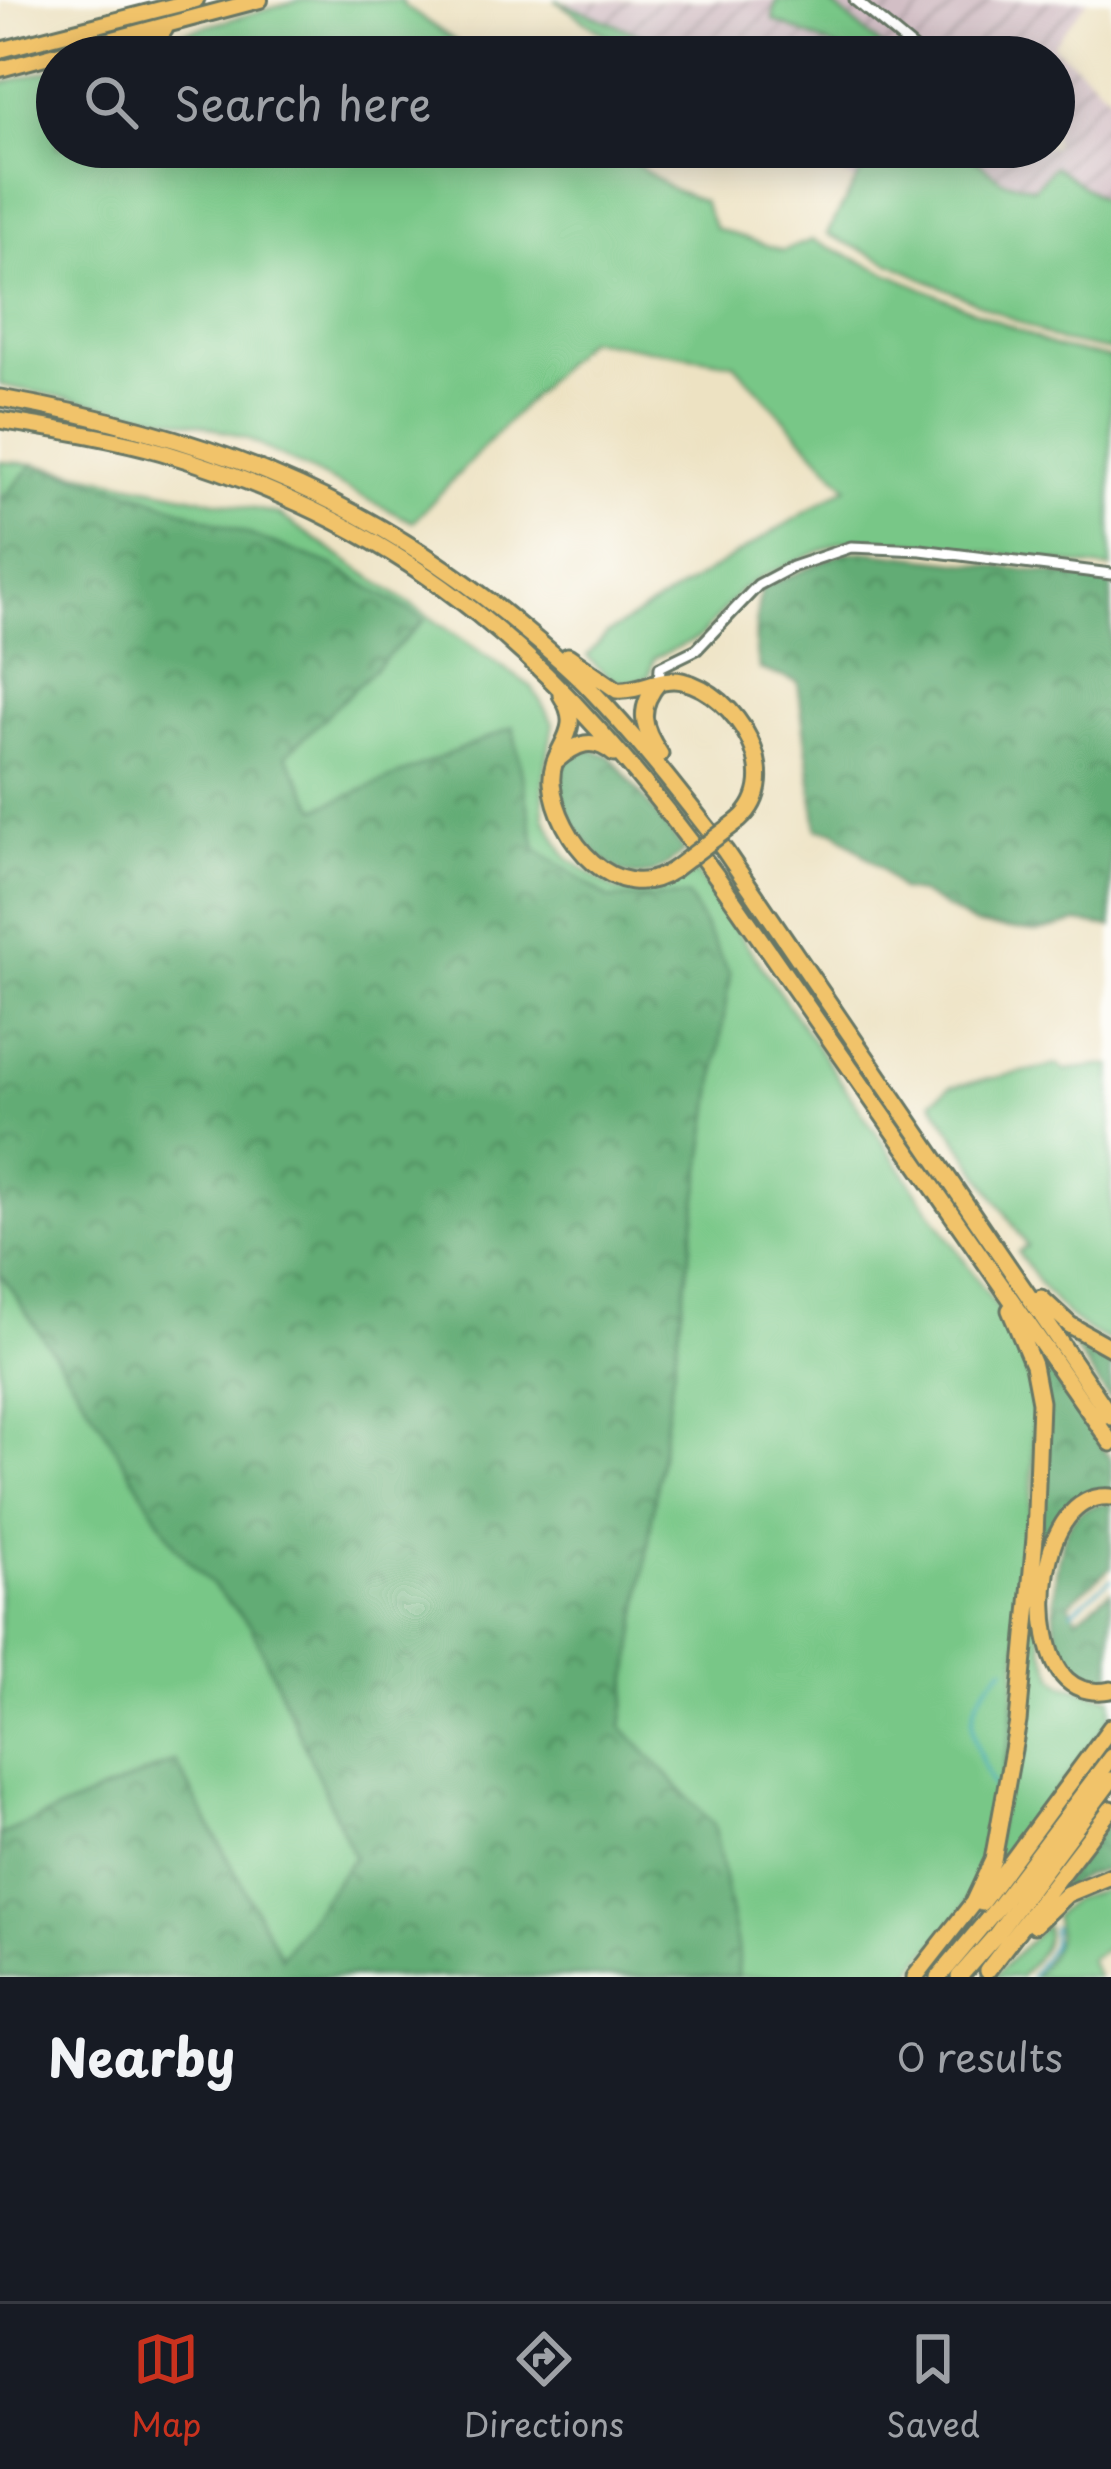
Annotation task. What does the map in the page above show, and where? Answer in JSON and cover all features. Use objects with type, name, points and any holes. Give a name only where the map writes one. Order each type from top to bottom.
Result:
[{"type":"highway","points":[[2,398],[133,428],[233,457],[300,483],[388,530],[459,576],[610,687],[625,691],[674,680],[704,690],[723,704],[746,735],[758,765],[759,790],[753,806],[657,879],[622,880],[602,868],[577,844],[561,817],[552,789],[555,762],[571,728],[570,714],[534,659]]},
{"type":"highway","points":[[1,420],[157,451],[326,514],[402,558],[534,659],[663,803],[1111,1444]]},
{"type":"highway","points":[[459,576],[588,686],[725,851]]},
{"type":"highway","points":[[659,682],[644,705],[645,729],[1111,1417]]},
{"type":"highway","points":[[555,762],[578,745],[598,743],[663,803]]},
{"type":"highway","points":[[916,1977],[974,1903],[994,1860],[1018,1722],[1035,1538],[1040,1402],[1033,1365],[1024,1338],[970,1240]]},
{"type":"highway","points":[[1015,1273],[1070,1325],[1111,1348]]},
{"type":"highway","points":[[1111,1497],[1078,1504],[1061,1522],[1048,1563],[1046,1612],[1054,1660],[1066,1680],[1084,1690],[1111,1690]]},
{"type":"highway","points":[[916,1977],[962,1930],[1111,1727]]},
{"type":"highway","points":[[939,1977],[998,1908],[1111,1756]]},
{"type":"highway","points":[[959,1977],[1111,1780]]},
{"type":"highway","points":[[983,1974],[1111,1809]]},
{"type":"highway","points":[[983,1974],[1067,1894],[1111,1876]]},
{"type":"main road","points":[[46,36],[147,5],[196,0]]},
{"type":"main road","points":[[126,36],[260,0]]},
{"type":"main road","points":[[147,5],[163,15],[167,25]]},
{"type":"main road","points":[[0,50],[36,39]]},
{"type":"main road","points":[[0,69],[36,60]]},
{"type":"street","points":[[855,0],[899,36]]},
{"type":"street","points":[[659,682],[660,667],[697,649],[758,585],[792,567],[851,547],[964,555],[1111,574]]},
{"type":"shaded area","points":[[776,0],[773,20],[809,36],[642,36],[563,1]]},
{"type":"shaded area","points":[[827,0],[1088,0],[1060,36],[869,36]]},
{"type":"shaded area","points":[[1075,64],[1111,96],[1111,206],[1058,168],[1075,168]]},
{"type":"shaded area","points":[[833,168],[863,168],[855,181]]},
{"type":"shaded area","points":[[986,168],[1053,168],[1034,188],[1002,180]]},
{"type":"green space","points":[[301,0],[402,0],[448,36],[172,36]]},
{"type":"green space","points":[[555,0],[644,36],[607,36]]},
{"type":"green space","points":[[776,0],[827,0],[869,36],[809,36],[773,20]]},
{"type":"green space","points":[[36,74],[36,168],[642,168],[672,189],[703,201],[715,228],[783,251],[812,240],[1059,348],[1111,358],[1111,569],[923,544],[841,542],[742,589],[700,637],[654,658],[649,676],[629,682],[614,680],[587,656],[607,634],[847,487],[734,363],[586,339],[413,522],[245,438],[203,425],[0,385],[0,84]]},
{"type":"green space","points":[[863,168],[986,168],[1002,180],[1034,188],[1057,168],[1111,206],[1111,351],[1060,341],[827,234]]},
{"type":"green space","points":[[0,462],[34,464],[278,514],[532,687],[553,723],[543,784],[544,817],[567,858],[616,891],[662,890],[697,873],[1015,1334],[1026,1359],[1034,1412],[1011,1730],[984,1868],[961,1913],[906,1977],[0,1977]]},
{"type":"green space","points":[[34,464],[139,494],[332,565],[425,620],[286,755],[317,809],[513,727],[536,849],[610,899],[688,896],[730,974],[622,1727],[714,1825],[739,1957],[738,1977],[0,1976],[0,1835],[175,1761],[281,1957],[354,1857],[251,1626],[176,1547],[0,1273],[0,501]]},
{"type":"green space","points":[[864,551],[1111,580],[1111,927],[1077,922],[1036,932],[975,925],[920,893],[900,890],[835,831],[817,829],[798,682],[760,669],[758,607],[762,588],[843,553]]},
{"type":"green space","points":[[589,749],[608,755],[617,764],[685,851],[656,872],[635,876],[621,872],[594,851],[571,820],[560,787],[569,756]]},
{"type":"green space","points":[[1057,1065],[1065,1070],[1111,1065],[1111,1342],[1069,1316],[1037,1279],[1018,1252],[1027,1246],[932,1101],[950,1087]]},
{"type":"green space","points":[[1059,1325],[1087,1344],[1111,1352],[1111,1402]]},
{"type":"green space","points":[[1042,1359],[1111,1460],[1111,1491],[1091,1492],[1064,1509],[1049,1539],[1039,1592],[1035,1360]]},
{"type":"green space","points":[[1111,1503],[1111,1567],[1069,1603],[1077,1618],[1111,1591],[1111,1685],[1083,1681],[1069,1670],[1057,1637],[1054,1592],[1061,1547],[1076,1515]]},
{"type":"green space","points":[[1035,1591],[1043,1649],[1055,1677],[1064,1685],[1111,1697],[1111,1718],[988,1883]]},
{"type":"green space","points":[[1111,1818],[1111,1868],[1084,1876],[1054,1894]]},
{"type":"green space","points":[[1111,1888],[1111,1946],[1089,1959],[1098,1977],[1033,1977],[1056,1942],[1054,1916],[1075,1898]]},
{"type":"green space","points":[[1046,1925],[1044,1946],[1020,1977],[993,1977]]},
{"type":"waterway","points":[[1072,1611],[1111,1579]]},
{"type":"waterway","points":[[993,1787],[974,1737],[974,1710],[1005,1667]]},
{"type":"waterway","points":[[1030,1977],[1052,1945],[1053,1927]]}]
